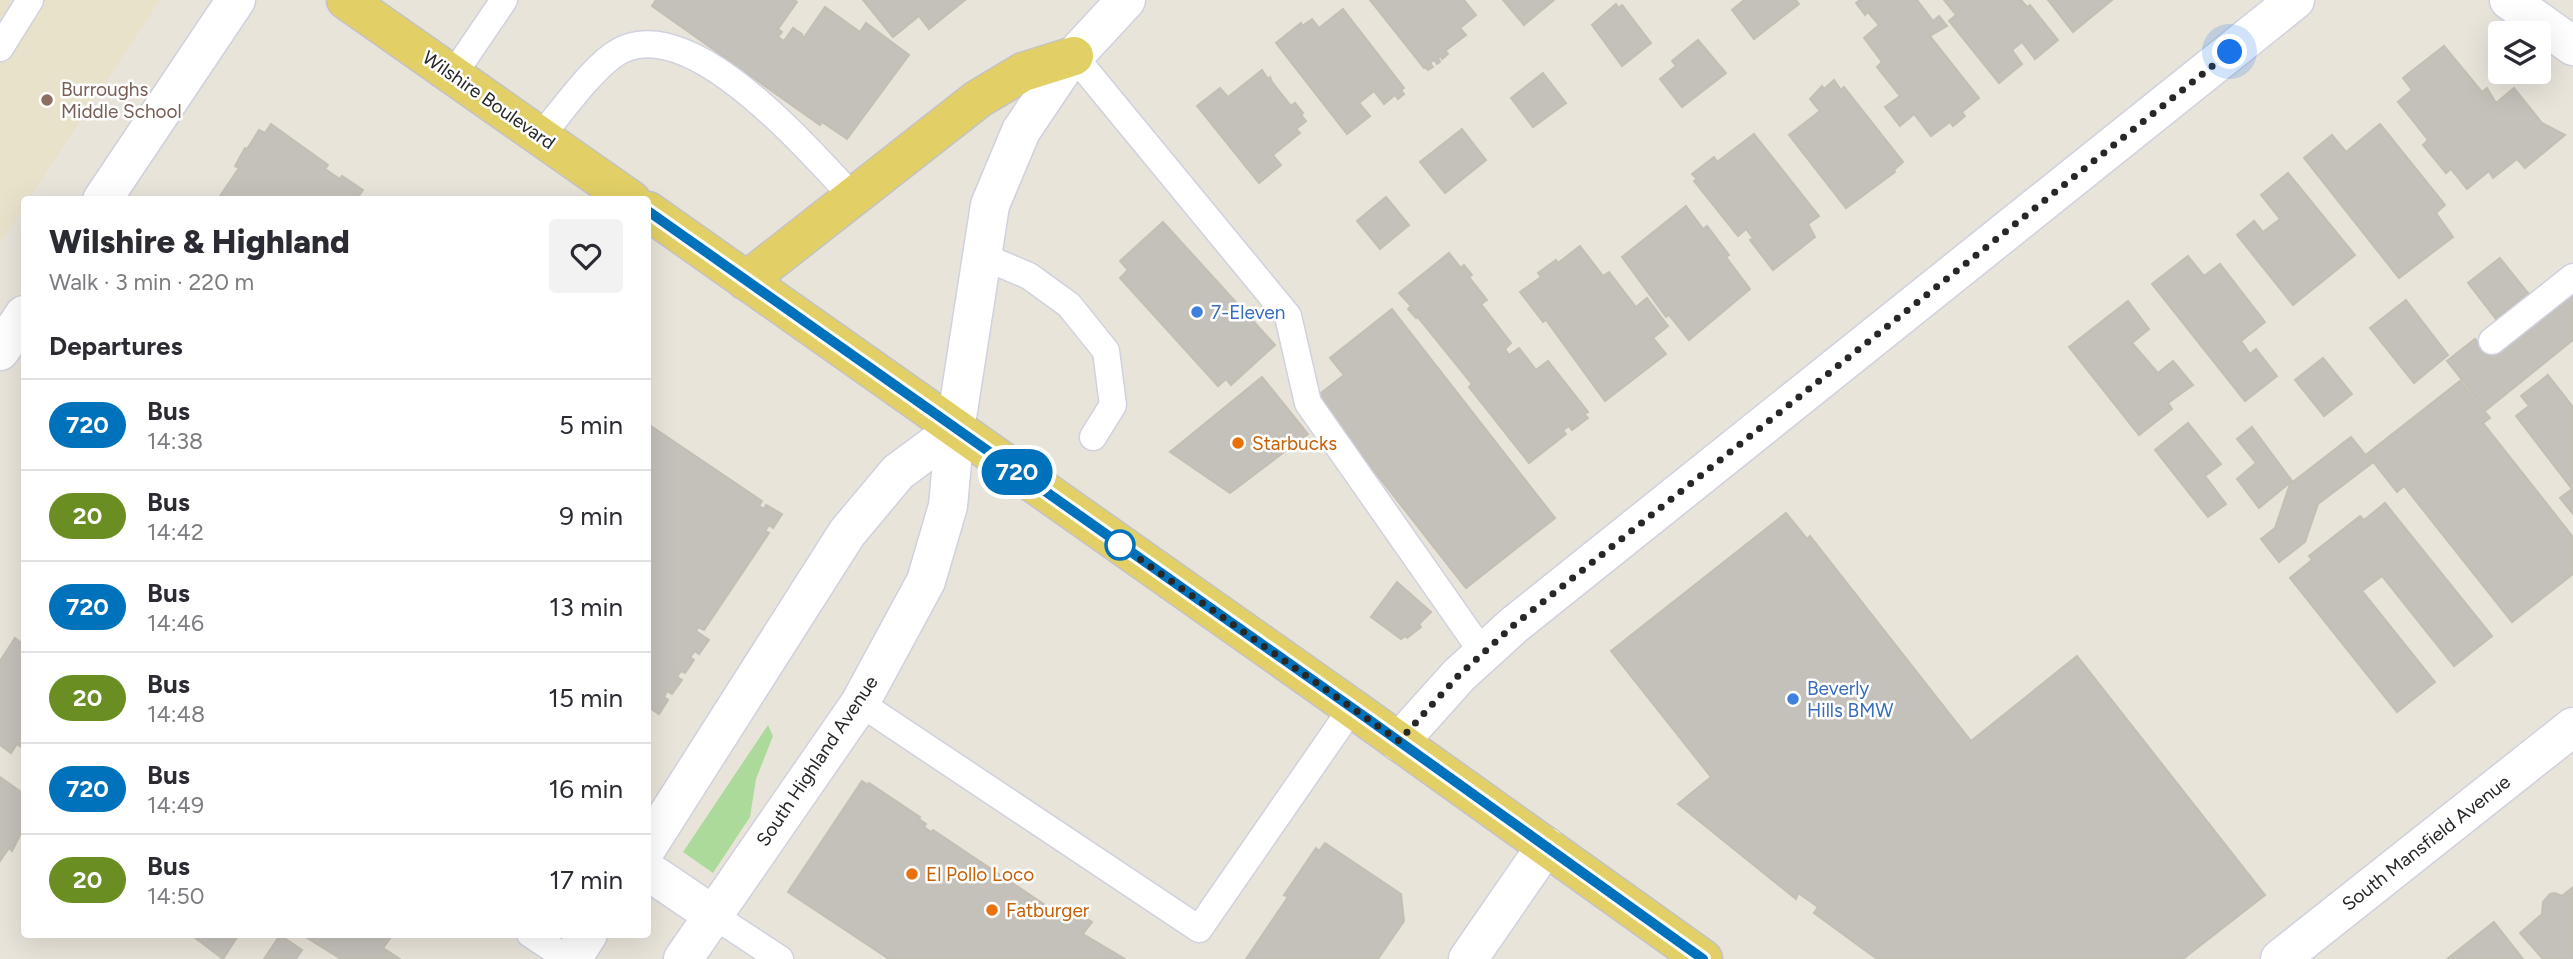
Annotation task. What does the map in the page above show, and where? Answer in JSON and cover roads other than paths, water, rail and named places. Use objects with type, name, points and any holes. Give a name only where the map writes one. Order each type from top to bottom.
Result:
[{"type":"main road","name":"Wilshire Boulevard","points":[[355,2],[453,75],[625,196]]},
{"type":"main road","points":[[746,281],[978,99],[1024,72],[1074,55]]},
{"type":"main road","points":[[651,213],[1703,959]]},
{"type":"street","points":[[105,196],[236,0]]},
{"type":"street","name":"South Highland Avenue","points":[[683,959],[860,703],[926,581],[948,506],[955,430],[990,205],[1021,131],[1074,55],[1126,0]]},
{"type":"street","points":[[1399,741],[1459,675],[1524,616],[2295,0]]},
{"type":"street","points":[[2509,0],[2573,46]]},
{"type":"street","points":[[0,351],[21,320]]},
{"type":"street","points":[[651,841],[847,533],[898,472],[955,430]]},
{"type":"street","name":"South Mansfield Avenue","points":[[2280,959],[2573,727]]},
{"type":"street","points":[[1468,959],[1546,846]]},
{"type":"street","points":[[651,873],[713,915]]},
{"type":"street","points":[[570,959],[585,938]]},
{"type":"lane","points":[[0,48],[30,0]]},
{"type":"lane","points":[[453,75],[504,0]]},
{"type":"lane","points":[[541,136],[612,55],[634,45],[656,44],[684,51],[718,69],[783,125],[853,197]]},
{"type":"lane","points":[[1074,55],[1288,316],[1308,403],[1483,653]]},
{"type":"lane","points":[[982,256],[1029,276],[1069,305],[1106,351],[1113,405],[1093,437]]},
{"type":"lane","points":[[2492,341],[2573,277]]},
{"type":"lane","points":[[860,703],[1199,929],[1352,708]]},
{"type":"lane","points":[[713,915],[780,959]]},
{"type":"lane","points":[[536,938],[570,959]]},
{"type":"place","name":"Burroughs Middle School","points":[[47,100]]},
{"type":"place","name":"7-Eleven","points":[[1197,312]]},
{"type":"place","name":"Starbucks","points":[[1238,443]]},
{"type":"place","name":"Beverly Hills BMW","points":[[1793,699]]},
{"type":"place","name":"El Pollo Loco","points":[[912,874]]},
{"type":"place","name":"Fatburger","points":[[992,910]]}]
